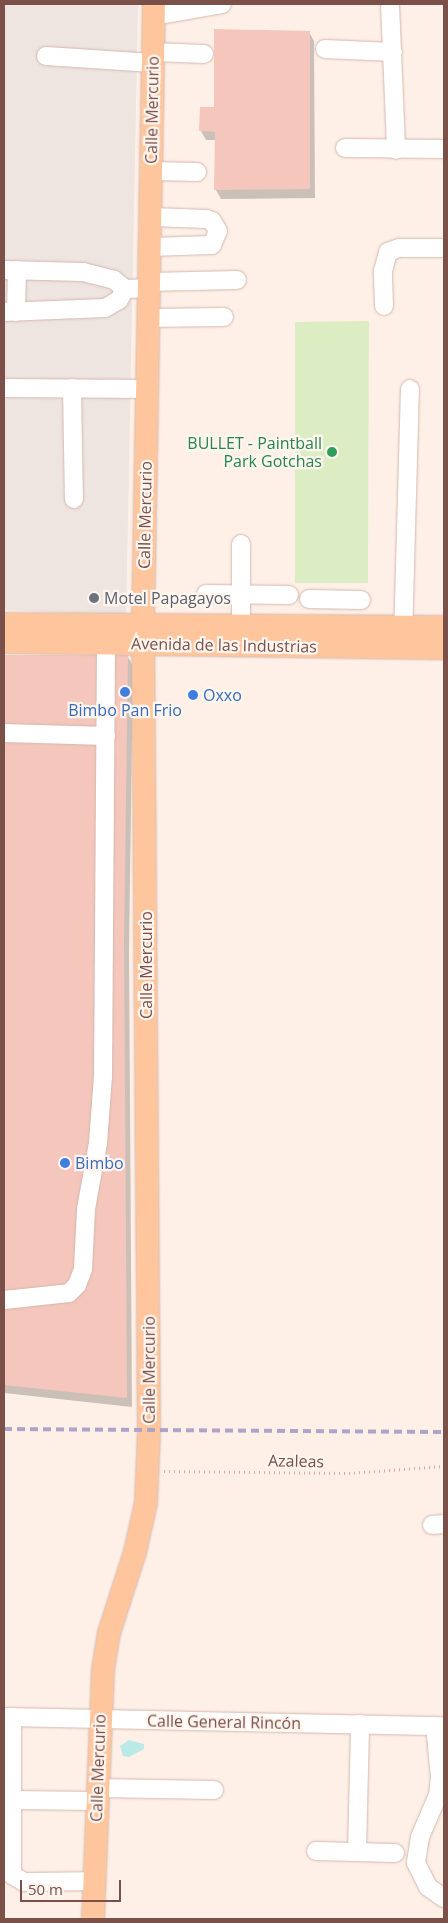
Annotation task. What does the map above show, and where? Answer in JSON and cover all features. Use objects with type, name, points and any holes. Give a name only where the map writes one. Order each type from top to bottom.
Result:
[{"type":"main road","name":"Calle Mercurio","points":[[93,1919],[100,1720],[106,1650],[141,1531],[148,1471],[143,634],[154,10]]},
{"type":"main road","name":"Avenida de las Industrias","points":[[4,624],[83,634],[106,643],[143,634],[242,626],[338,627],[403,638],[444,648]]},
{"type":"main road","name":"Avenida de las Industrias","points":[[4,642],[83,634],[403,638],[444,627]]},
{"type":"street","points":[[390,4],[396,150]]},
{"type":"street","points":[[154,10],[212,5]]},
{"type":"street","points":[[325,49],[393,52]]},
{"type":"street","points":[[46,56],[153,58],[204,54]]},
{"type":"street","points":[[345,148],[444,150]]},
{"type":"street","points":[[151,171],[197,172]]},
{"type":"street","points":[[150,247],[212,245],[218,231],[212,221],[206,219],[151,217]]},
{"type":"street","points":[[384,306],[383,270],[388,252],[399,248],[444,248]]},
{"type":"street","points":[[10,270],[102,275],[114,280],[124,289],[119,300],[105,308],[10,312],[10,270]]},
{"type":"street","points":[[124,289],[148,285],[237,280]]},
{"type":"street","points":[[148,318],[224,317]]},
{"type":"street","points":[[4,388],[147,389]]},
{"type":"street","points":[[72,388],[74,499]]},
{"type":"street","points":[[403,638],[410,389]]},
{"type":"street","points":[[242,544],[242,626]]},
{"type":"street","points":[[206,594],[289,595]]},
{"type":"street","points":[[309,599],[361,600]]},
{"type":"street","points":[[337,600],[338,627]]},
{"type":"street","points":[[4,1300],[69,1293],[77,1285],[83,1269],[86,1202],[98,1143],[102,1094],[106,643]]},
{"type":"street","points":[[4,733],[106,736]]},
{"type":"street","points":[[8,1717],[11,1872],[24,1882],[94,1881]]},
{"type":"street","name":"Calle General Rincón","points":[[8,1717],[440,1726]]},
{"type":"street","points":[[357,1851],[360,1724]]},
{"type":"street","points":[[440,1726],[438,1795],[420,1837],[416,1863],[428,1887],[444,1898]]},
{"type":"street","points":[[11,1800],[214,1790]]},
{"type":"street","points":[[316,1851],[395,1853]]},
{"type":"path","name":"Azaleas","points":[[148,1471],[349,1473],[444,1466]]},
{"type":"shaded area","points":[[4,4],[138,4],[126,615],[4,610]]},
{"type":"green space","name":"BULLET - Paintball Park Gotchas","points":[[369,321],[368,583],[295,583],[295,322]]},
{"type":"water","points":[[129,1740],[144,1744],[144,1749],[129,1757],[123,1756],[120,1746]]},
{"type":"building","points":[[214,29],[310,31],[310,189],[214,190],[215,132],[199,131],[200,107],[214,107]]},
{"type":"building","name":"Bimbo","points":[[4,655],[128,655],[124,941],[127,1398],[4,1385]]},
{"type":"railway","points":[[4,1429],[444,1432]]},
{"type":"place","name":"BULLET - Paintball Park Gotchas","points":[[332,452]]},
{"type":"place","name":"Motel Papagayos","points":[[94,598]]},
{"type":"place","name":"Bimbo Pan Frio","points":[[125,692]]},
{"type":"place","name":"Oxxo","points":[[193,695]]},
{"type":"place","name":"Bimbo","points":[[65,1163]]}]
